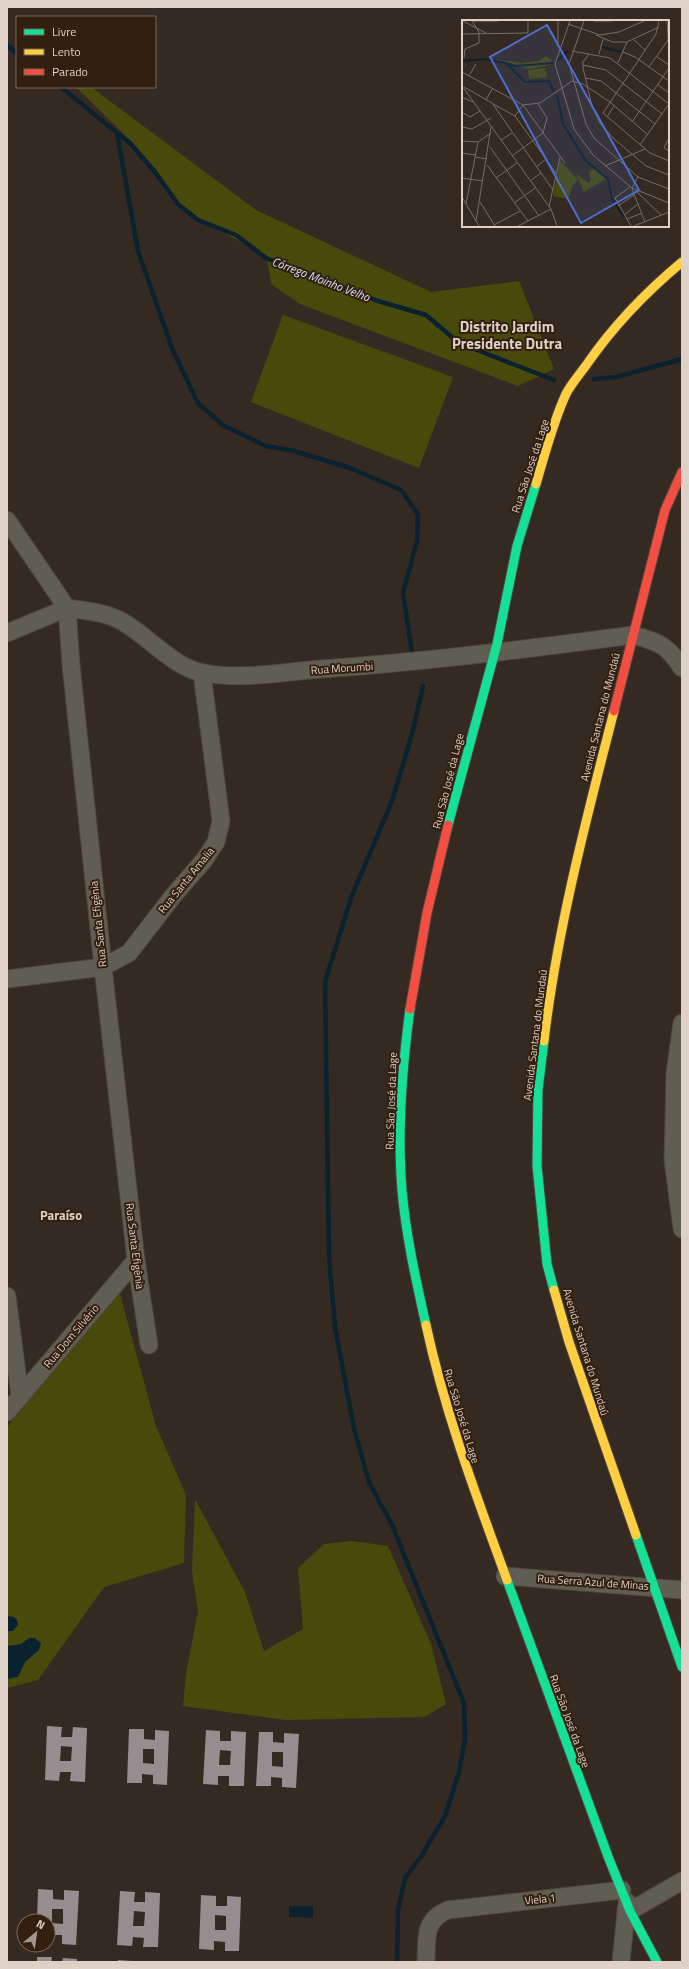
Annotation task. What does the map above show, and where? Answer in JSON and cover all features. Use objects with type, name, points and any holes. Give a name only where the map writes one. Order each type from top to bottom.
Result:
[{"type":"street","points":[[676,266],[682,248]]},
{"type":"street","name":"Rua São José da Lage","points":[[656,1961],[626,1901],[595,1823],[460,1453],[432,1359],[410,1247],[401,1175],[401,1085],[412,987],[423,926],[461,774],[494,654],[517,549],[529,503],[567,394],[589,361],[620,321],[676,266]]},
{"type":"street","name":"Avenida Santana do Mundaú","points":[[682,472],[665,510],[565,913],[548,1005],[538,1090],[537,1166],[547,1264],[569,1342],[682,1667]]},
{"type":"street","points":[[7,520],[67,608],[7,633]]},
{"type":"street","name":"Rua Morumbi","points":[[67,608],[109,616],[123,622],[184,666],[202,673],[235,675],[380,665],[494,654],[633,634]]},
{"type":"street","name":"Rua Santa Efigênia","points":[[67,608],[71,665],[102,967],[136,1260],[149,1345]]},
{"type":"street","points":[[633,634],[653,640],[672,652],[682,668]]},
{"type":"street","name":"Rua Santa Amalia","points":[[102,967],[129,953],[172,896],[205,859],[216,842],[221,821],[202,673]]},
{"type":"street","points":[[7,979],[102,967]]},
{"type":"street","points":[[682,1023],[675,1073],[672,1160],[682,1229]]},
{"type":"street","name":"Rua Dom Silvério","points":[[7,1412],[136,1260]]},
{"type":"street","points":[[7,1296],[20,1396]]},
{"type":"street","name":"Rua Serra Azul de Minas","points":[[505,1576],[653,1586],[682,1590]]},
{"type":"street","points":[[621,1962],[626,1901],[682,1881]]},
{"type":"street","name":"Viela 1","points":[[426,1962],[428,1929],[432,1920],[439,1914],[458,1908],[626,1901]]},
{"type":"shaded area","points":[[77,88],[92,88],[256,210],[431,292],[519,281],[554,369],[518,386],[300,304],[271,284],[267,256],[183,211],[157,171],[132,142]]},
{"type":"shaded area","points":[[283,315],[453,377],[419,468],[251,402]]},
{"type":"shaded area","points":[[120,1294],[156,1426],[186,1495],[184,1563],[104,1587],[38,1680],[7,1688],[7,1427],[82,1332]]},
{"type":"shaded area","points":[[195,1499],[245,1592],[264,1651],[303,1629],[298,1568],[324,1544],[352,1541],[388,1546],[431,1644],[446,1704],[424,1717],[285,1720],[183,1706],[186,1674],[198,1611],[192,1571]]},
{"type":"water","points":[[7,1616],[14,1617],[17,1620],[18,1625],[13,1631],[7,1631]]},
{"type":"water","points":[[29,1638],[35,1638],[41,1643],[39,1650],[25,1662],[18,1677],[7,1679],[7,1646],[21,1644]]},
{"type":"water","points":[[289,1906],[313,1906],[313,1918],[289,1917]]},
{"type":"building","points":[[47,1726],[62,1727],[61,1737],[72,1737],[73,1727],[87,1728],[85,1782],[70,1781],[71,1772],[60,1772],[59,1781],[45,1780]],"holes":[[[61,1746],[72,1747],[71,1761],[60,1761]]]},
{"type":"building","points":[[129,1729],[144,1729],[144,1739],[155,1740],[155,1730],[169,1731],[167,1785],[153,1784],[153,1775],[142,1774],[142,1783],[127,1783]],"holes":[[[143,1749],[154,1749],[154,1764],[143,1763]]]},
{"type":"building","points":[[206,1730],[220,1731],[220,1741],[231,1741],[231,1731],[246,1732],[244,1786],[229,1786],[229,1776],[218,1776],[218,1785],[203,1784]],"holes":[[[220,1750],[231,1751],[230,1765],[219,1765]]]},
{"type":"building","points":[[259,1732],[273,1732],[273,1742],[284,1743],[284,1733],[299,1734],[296,1788],[282,1787],[282,1778],[271,1777],[271,1786],[256,1786]],"holes":[[[272,1752],[283,1752],[283,1767],[272,1766]]]},
{"type":"building","points":[[38,1889],[53,1890],[53,1899],[64,1900],[64,1890],[79,1891],[76,1945],[62,1944],[62,1935],[56,1935],[56,1923],[63,1924],[63,1909],[52,1909],[52,1913],[37,1913]]},
{"type":"building","points":[[120,1891],[135,1892],[134,1902],[145,1902],[145,1892],[160,1893],[158,1947],[143,1947],[144,1938],[133,1937],[132,1946],[117,1945]],"holes":[[[134,1911],[145,1912],[144,1926],[133,1926]]]},
{"type":"building","points":[[201,1895],[216,1896],[216,1906],[227,1906],[227,1896],[241,1897],[239,1951],[225,1951],[225,1942],[214,1941],[214,1950],[199,1949]],"holes":[[[215,1915],[226,1916],[226,1930],[215,1930]]]},
{"type":"building","points":[[37,1957],[52,1957],[51,1962],[37,1962]]},
{"type":"building","points":[[63,1958],[77,1959],[77,1962],[62,1962]]},
{"type":"building","points":[[118,1960],[133,1961],[133,1962],[118,1962]]},
{"type":"waterway","points":[[7,45],[16,53]]},
{"type":"waterway","points":[[62,88],[117,133],[138,251],[173,351],[198,403],[223,425],[266,446],[294,451],[350,468],[401,490],[418,514],[417,541],[403,593],[412,652]]},
{"type":"waterway","name":"Córrego Moinho Velho","points":[[117,133],[130,143],[155,172],[178,204],[198,220],[236,235],[266,258],[378,301],[426,315],[459,343],[554,380]]},
{"type":"waterway","name":"Córrego Moinho Velho","points":[[594,379],[616,377],[682,359]]},
{"type":"waterway","points":[[397,1962],[398,1910],[405,1878],[422,1855],[445,1816],[459,1772],[465,1739],[464,1703],[392,1525],[369,1482],[354,1429],[335,1327],[329,1256],[325,982],[351,898],[392,801],[412,734],[423,686]]},
{"type":"traffic: fast","points":[[448,825],[497,644],[517,546],[536,484]]},
{"type":"traffic: fast","points":[[410,1009],[400,1122],[402,1190],[415,1275],[426,1325]]},
{"type":"traffic: fast","points":[[544,1041],[538,1090],[537,1166],[547,1264],[554,1290]]},
{"type":"traffic: fast","points":[[636,1535],[682,1667]]},
{"type":"traffic: fast","points":[[507,1580],[609,1859],[630,1911],[657,1962]]},
{"type":"traffic: slow","points":[[536,484],[557,416],[570,386],[619,322],[643,297],[682,262]]},
{"type":"traffic: slow","points":[[544,1041],[556,958],[564,917],[614,711]]},
{"type":"traffic: slow","points":[[554,1290],[569,1342],[636,1535]]},
{"type":"traffic: slow","points":[[426,1325],[442,1390],[452,1422],[507,1580]]},
{"type":"traffic: jam","points":[[614,711],[665,510],[682,472]]},
{"type":"traffic: jam","points":[[410,1009],[427,913],[448,825]]},
{"type":"district","name":"Distrito Jardim Presidente Dutra","points":[[507,334]]},
{"type":"district","name":"Paraíso","points":[[61,1215]]}]
